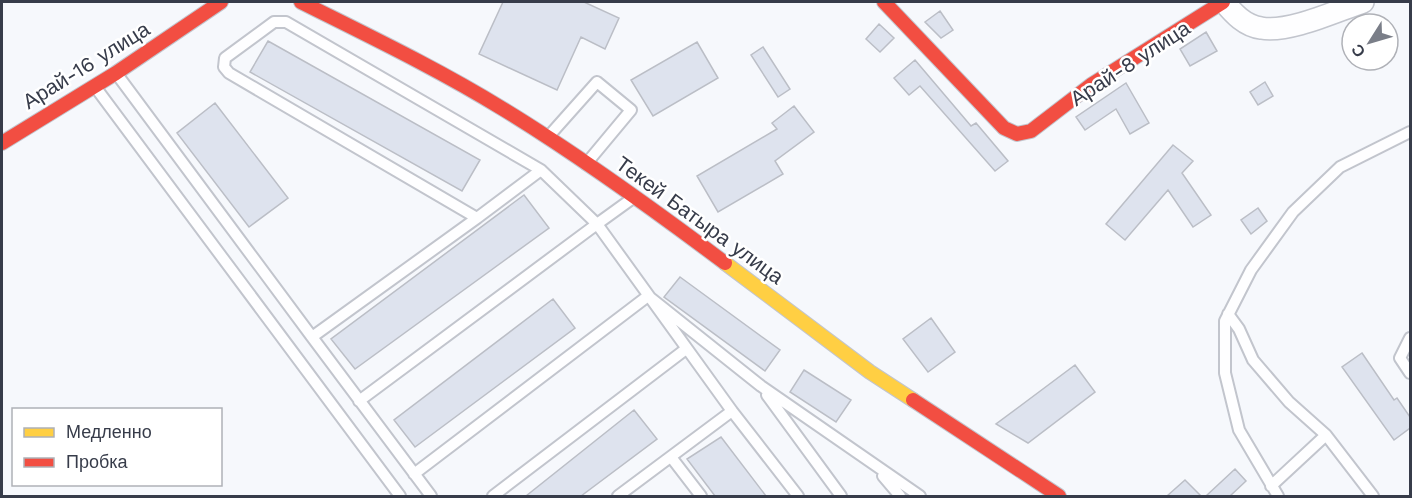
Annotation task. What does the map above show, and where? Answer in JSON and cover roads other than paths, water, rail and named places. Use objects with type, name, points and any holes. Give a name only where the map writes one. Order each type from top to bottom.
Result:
[{"type":"street","name":"Арай-16 улица","points":[[2,143],[116,73],[221,2]]},
{"type":"street","name":"Текей Батыра улица","points":[[301,2],[412,57],[503,109],[636,196],[870,372],[1059,496]]},
{"type":"street","name":"Арай-8 улица","points":[[884,2],[1004,128],[1017,134],[1031,131],[1091,85],[1223,2],[1238,18],[1260,28],[1284,28],[1363,2]]},
{"type":"lane","points":[[477,218],[229,73],[224,67],[225,58],[274,22],[286,22],[541,170],[597,224],[732,411],[798,496]]},
{"type":"lane","points":[[116,73],[430,496]]},
{"type":"lane","points":[[547,138],[597,82],[631,110],[586,164]]},
{"type":"lane","points":[[94,85],[400,496]]},
{"type":"lane","points":[[1278,496],[1239,430],[1225,373],[1225,321],[1251,270],[1293,212],[1340,167],[1410,132]]},
{"type":"lane","points":[[312,337],[541,170]]},
{"type":"lane","points":[[359,401],[636,196]]},
{"type":"lane","points":[[648,296],[760,386],[920,496]]},
{"type":"lane","points":[[414,474],[648,296]]},
{"type":"lane","points":[[1228,314],[1239,329],[1253,360],[1289,402],[1326,435],[1373,496]]},
{"type":"lane","points":[[1410,338],[1400,358],[1410,373]]},
{"type":"lane","points":[[493,496],[687,349]]},
{"type":"lane","points":[[760,386],[842,496]]},
{"type":"lane","points":[[618,496],[732,411]]},
{"type":"lane","points":[[1271,486],[1326,435]]},
{"type":"lane","points":[[671,457],[701,496]]},
{"type":"lane","points":[[876,467],[900,496]]}]
